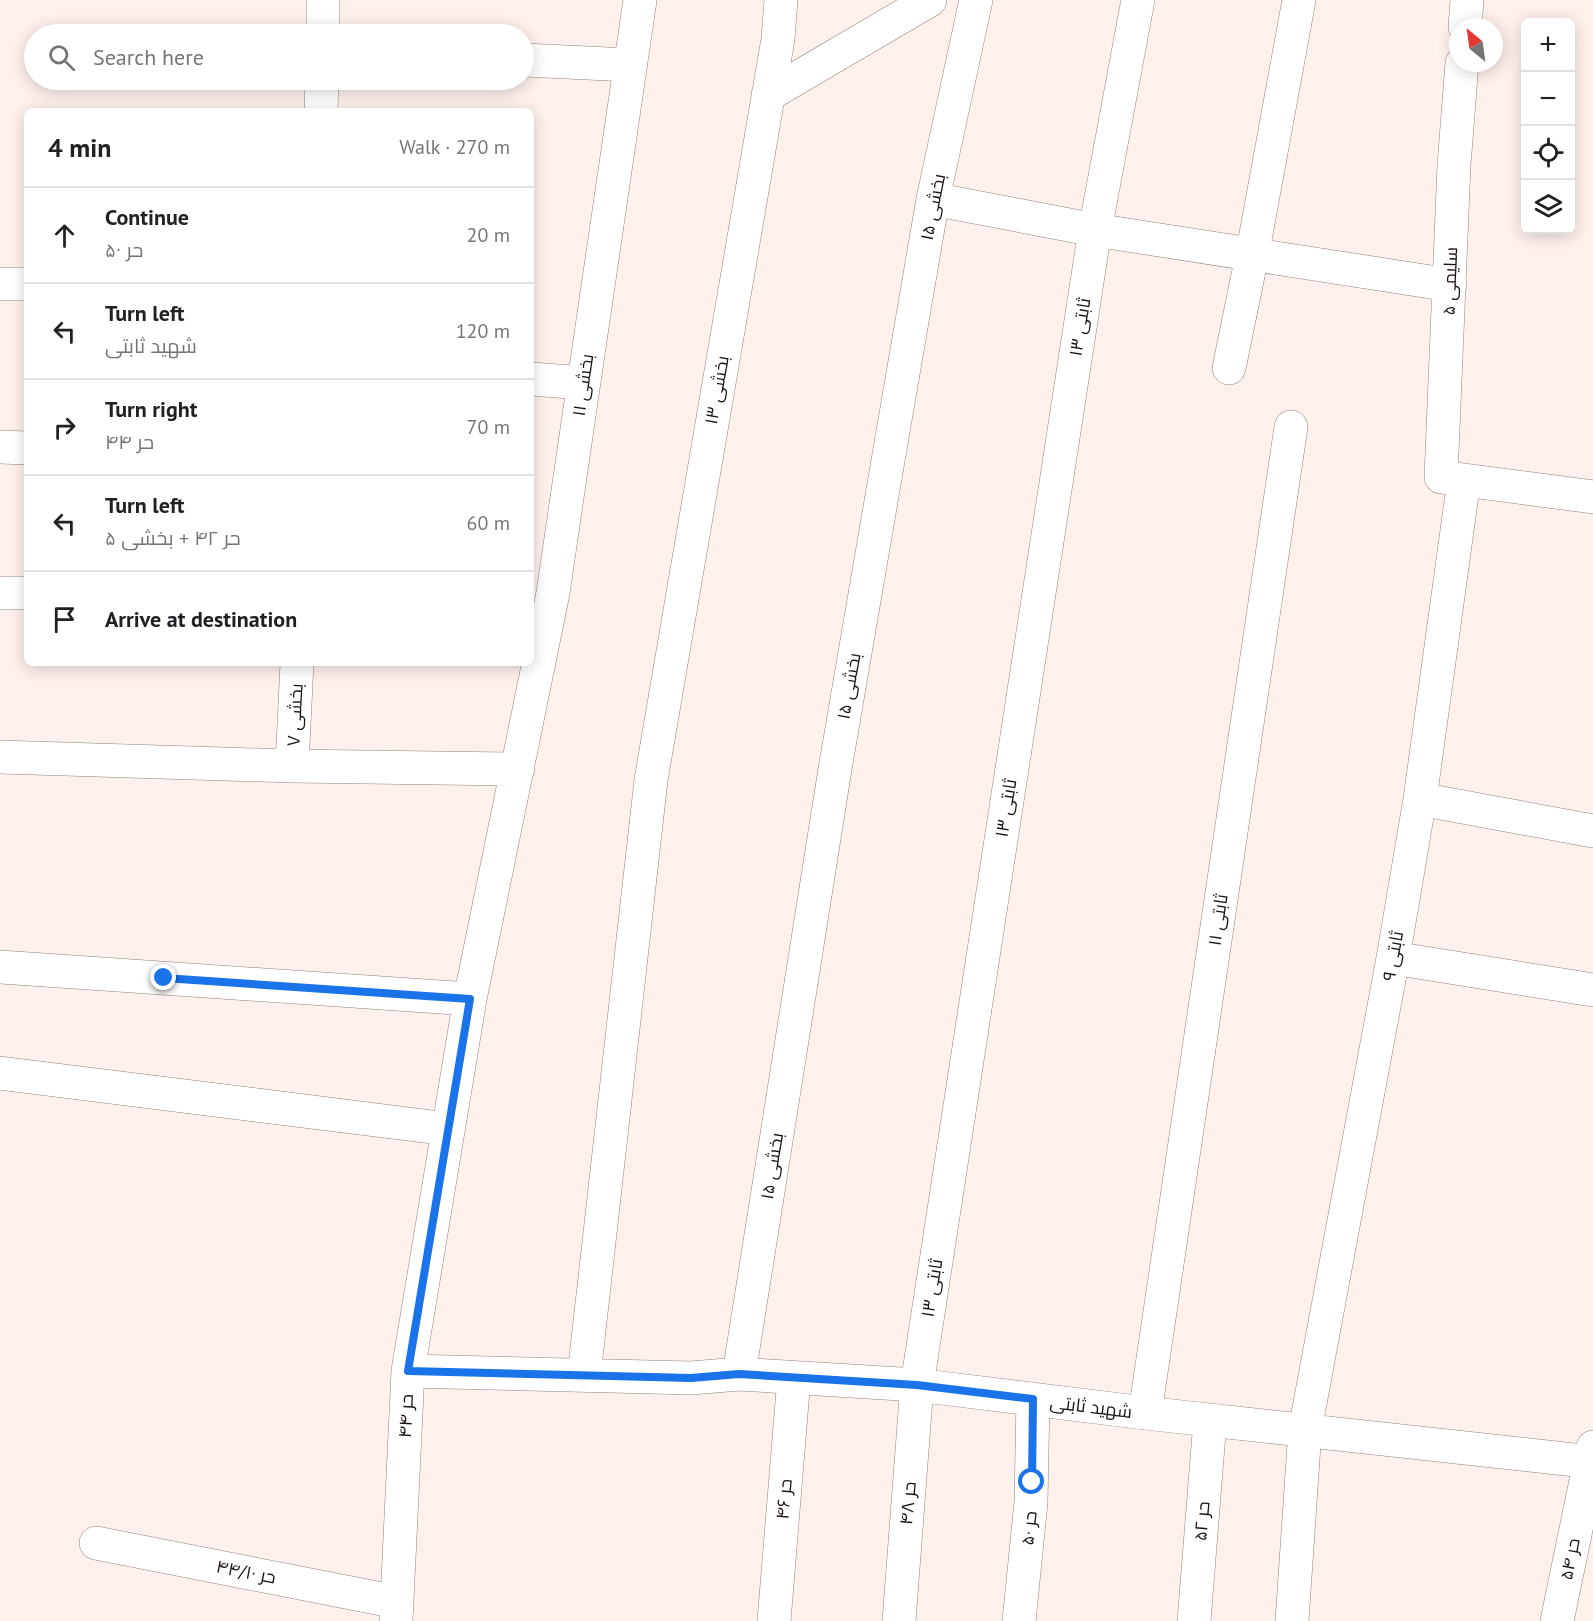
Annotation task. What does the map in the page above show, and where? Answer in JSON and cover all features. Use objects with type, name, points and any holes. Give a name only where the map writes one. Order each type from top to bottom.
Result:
[{"type":"street","points":[[323,0],[323,24]]},
{"type":"street","name":"بخشی ۱۱","points":[[534,651],[542,592],[584,383],[640,0]]},
{"type":"street","name":"بخشی ۱۳","points":[[584,1375],[651,780],[778,39],[781,0]]},
{"type":"street","points":[[768,95],[930,0]]},
{"type":"street","name":"بخشی ۱۵","points":[[739,1374],[835,769],[933,200],[976,0]]},
{"type":"street","name":"ثابتی ۱۳","points":[[917,1385],[1095,230],[1138,0]]},
{"type":"street","points":[[1229,368],[1299,0]]},
{"type":"street","points":[[1466,18],[1467,0]]},
{"type":"street","points":[[534,60],[630,65]]},
{"type":"street","name":"سلیمی ۵","points":[[1461,72],[1454,165],[1441,477],[1464,480]]},
{"type":"street","points":[[321,108],[322,90]]},
{"type":"street","points":[[933,200],[1252,256],[1450,285]]},
{"type":"street","points":[[0,284],[24,284]]},
{"type":"street","points":[[534,379],[584,383]]},
{"type":"street","name":"ثابتی ۱۱","points":[[1145,1413],[1291,427]]},
{"type":"street","points":[[0,447],[24,448]]},
{"type":"street","points":[[1464,480],[1592,490]]},
{"type":"street","name":"ثابتی ۹","points":[[1292,1621],[1305,1430],[1393,958],[1420,799],[1464,480]]},
{"type":"street","points":[[0,593],[24,594]]},
{"type":"street","name":"بخشی ۷","points":[[292,766],[297,666]]},
{"type":"street","name":"بخشی ۱۱","points":[[470,999],[518,769],[532,666]]},
{"type":"street","points":[[0,757],[292,766],[518,769]]},
{"type":"street","points":[[1420,799],[1593,831]]},
{"type":"street","points":[[1393,958],[1593,990]]},
{"type":"street","points":[[0,967],[470,999]]},
{"type":"street","name":"حر ۴۴","points":[[396,1611],[408,1371],[470,999]]},
{"type":"street","points":[[0,1073],[448,1130]]},
{"type":"street","name":"شهید ثابتی","points":[[408,1371],[691,1378],[739,1374],[917,1385],[1210,1421],[1592,1457]]},
{"type":"street","name":"حر ۴۶","points":[[774,1621],[794,1378]]},
{"type":"street","name":"حر ۴۸","points":[[899,1621],[917,1385]]},
{"type":"street","name":"حر ۵۰","points":[[1019,1621],[1032,1502],[1033,1399]]},
{"type":"street","name":"حر ۵۲","points":[[1194,1621],[1210,1421]]},
{"type":"street","name":"حر ۵۴","points":[[1557,1621],[1592,1457]]},
{"type":"street","name":"حر ۴۴/۱۰","points":[[96,1543],[396,1611]]},
{"type":"route","points":[[164,978],[470,999],[408,1371],[691,1378],[739,1374],[917,1385],[1033,1399],[1032,1482]]}]
